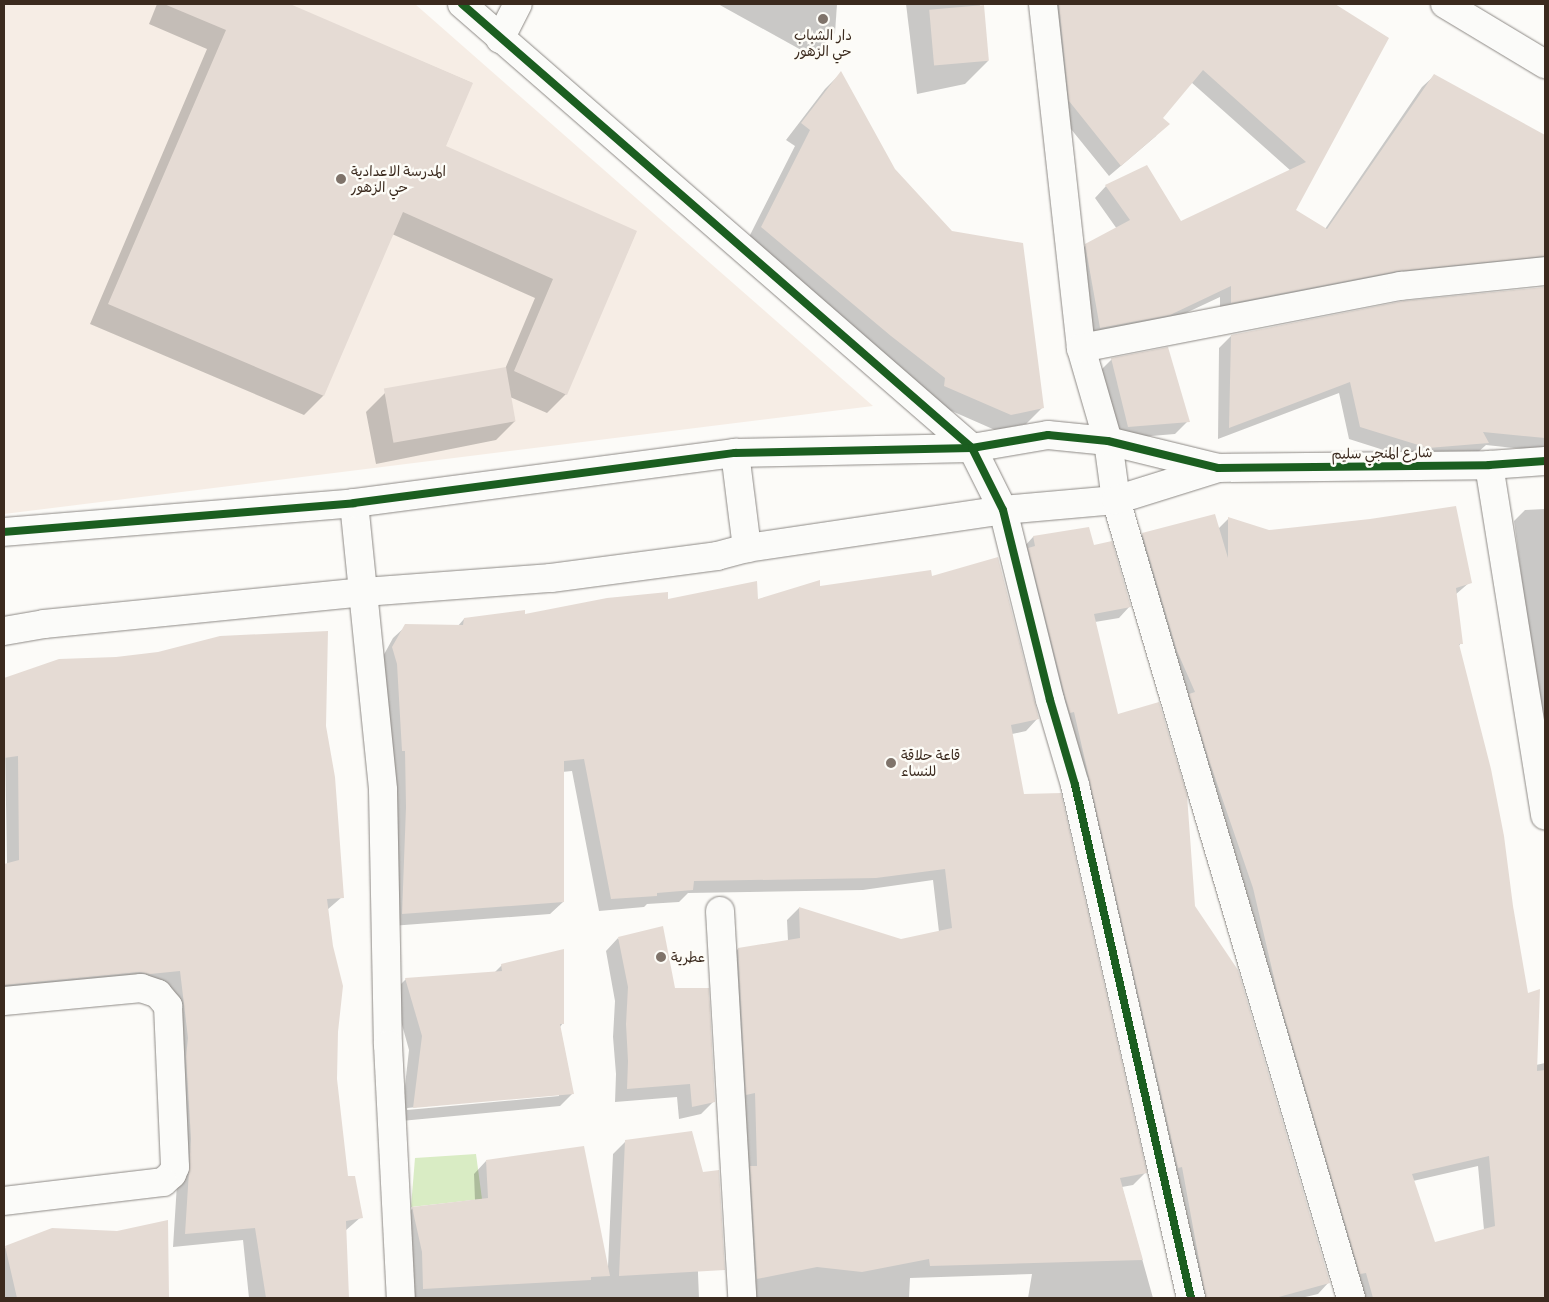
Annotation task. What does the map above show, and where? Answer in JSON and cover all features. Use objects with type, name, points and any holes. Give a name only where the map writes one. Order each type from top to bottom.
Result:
[{"type":"street","points":[[462,4],[972,448],[1002,510],[1050,700],[1074,784],[1191,1298]]},
{"type":"street","points":[[500,39],[518,4]]},
{"type":"street","points":[[1043,4],[1081,348],[1108,441],[1116,500],[1351,1298]]},
{"type":"street","points":[[1445,4],[1545,64]]},
{"type":"street","points":[[1081,348],[1401,286],[1545,271]]},
{"type":"street","points":[[4,532],[354,503],[735,454],[972,448],[1048,435],[1108,441],[1218,468]]},
{"type":"street","points":[[735,454],[747,548]]},
{"type":"street","name":"شارع المنجي سليم","points":[[1218,468],[1490,465],[1545,461]]},
{"type":"street","points":[[1490,465],[1545,816]]},
{"type":"street","points":[[4,631],[44,624],[364,592],[551,578],[717,556],[747,548],[1002,510],[1116,500],[1218,468]]},
{"type":"street","points":[[354,503],[383,790],[388,1045],[401,1298]]},
{"type":"street","points":[[720,911],[742,1298]]},
{"type":"street","points":[[4,1001],[141,988],[158,994],[168,1006],[176,1167],[172,1174],[163,1182],[4,1201]]},
{"type":"shaded area","points":[[4,4],[415,4],[873,406],[4,514]]},
{"type":"green space","points":[[476,1154],[482,1199],[411,1207],[415,1158]]},
{"type":"building","name":"المدرسة الاعدادية حي الزهور","points":[[164,4],[290,4],[473,83],[446,146],[637,231],[567,395],[514,371],[553,279],[403,212],[324,396],[108,304],[226,30]]},
{"type":"building","points":[[1059,4],[1335,4],[1389,38],[1296,210],[1327,229],[1434,74],[1545,135],[1545,256],[1398,271],[1231,303],[1231,286],[1170,315],[1100,328],[1085,244],[1130,220],[1105,185],[1147,165],[1181,221],[1306,162],[1203,70],[1163,118],[1170,124],[1121,166],[1069,101]]},
{"type":"building","points":[[984,5],[989,61],[934,66],[929,10]]},
{"type":"building","points":[[841,71],[895,169],[952,231],[1023,243],[1044,408],[1011,415],[944,386],[945,378],[891,336],[761,227],[810,130],[801,123]]},
{"type":"building","points":[[1545,287],[1545,438],[1483,432],[1489,443],[1428,448],[1360,427],[1350,382],[1229,428],[1231,335],[1403,301]]},
{"type":"building","points":[[1168,347],[1190,422],[1128,427],[1111,358]]},
{"type":"building","points":[[506,367],[516,421],[393,443],[384,389]]},
{"type":"building","points":[[1456,506],[1472,583],[1456,588],[1463,644],[1459,644],[1491,769],[1504,836],[1513,906],[1528,993],[1540,989],[1537,1071],[1545,1070],[1545,1298],[1373,1298],[1366,1273],[1360,1274],[1278,995],[1253,888],[1209,760],[1189,694],[1195,692],[1177,651],[1142,533],[1215,514],[1228,558],[1228,517],[1269,530],[1370,519]],"holes":[[[1489,1156],[1495,1226],[1435,1242],[1412,1174]]]},
{"type":"building","points":[[1089,527],[1094,545],[1112,541],[1131,607],[1094,614],[1118,714],[1159,702],[1187,795],[1195,906],[1238,970],[1330,1283],[1275,1298],[1206,1298],[1182,1167],[1178,1168],[1074,712],[1070,713],[1065,696],[1028,548],[1035,546],[1033,536]]},
{"type":"building","points":[[998,557],[1039,719],[1011,725],[1024,794],[1061,793],[1147,1173],[1120,1178],[1143,1260],[930,1266],[929,1259],[862,1272],[817,1267],[757,1279],[750,1166],[757,1166],[755,1093],[746,1095],[738,948],[800,938],[799,907],[901,939],[952,928],[945,869],[876,878],[694,881],[693,890],[657,893],[657,896],[611,899],[584,759],[564,761],[564,902],[402,914],[406,807],[405,751],[402,751],[397,664],[392,647],[405,624],[463,625],[464,618],[525,610],[525,614],[607,598],[668,592],[668,599],[757,581],[758,599],[820,580],[820,586],[931,570],[932,576]]},
{"type":"building","points":[[328,631],[326,726],[335,777],[344,898],[327,899],[333,946],[343,986],[338,1032],[337,1079],[348,1176],[355,1176],[363,1218],[346,1221],[349,1298],[266,1298],[255,1228],[185,1234],[191,1139],[186,1057],[188,1038],[180,971],[150,974],[140,972],[4,985],[4,864],[19,860],[18,756],[4,758],[4,678],[59,659],[116,657],[158,652],[220,636]]},
{"type":"building","points":[[663,926],[675,988],[709,988],[715,1102],[692,1107],[690,1084],[627,1089],[626,1024],[628,987],[618,937]]},
{"type":"building","points":[[564,949],[564,1024],[560,1024],[574,1094],[413,1108],[422,1036],[405,978],[502,971],[501,964]]},
{"type":"building","points":[[692,1131],[703,1172],[719,1170],[725,1270],[619,1276],[625,1140]]},
{"type":"building","points":[[584,1146],[610,1276],[591,1277],[591,1280],[423,1289],[422,1252],[412,1207],[488,1198],[486,1160]]},
{"type":"building","points":[[168,1220],[169,1298],[17,1298],[5,1246],[52,1228],[117,1231]]},
{"type":"cycle path","points":[[462,4],[972,448],[1003,510],[1050,700],[1075,785],[1191,1298]]},
{"type":"cycle path","points":[[4,532],[354,503],[735,453],[972,448],[1048,435],[1108,441],[1218,468],[1489,465],[1545,461]]},
{"type":"place","name":"دار الشباب حي الزهور","points":[[823,19]]},
{"type":"place","name":"المدرسة الاعدادية حي الزهور","points":[[341,179]]},
{"type":"place","name":"قاعة حلاقة للنساء","points":[[891,763]]},
{"type":"place","name":"عطرية","points":[[661,957]]}]
